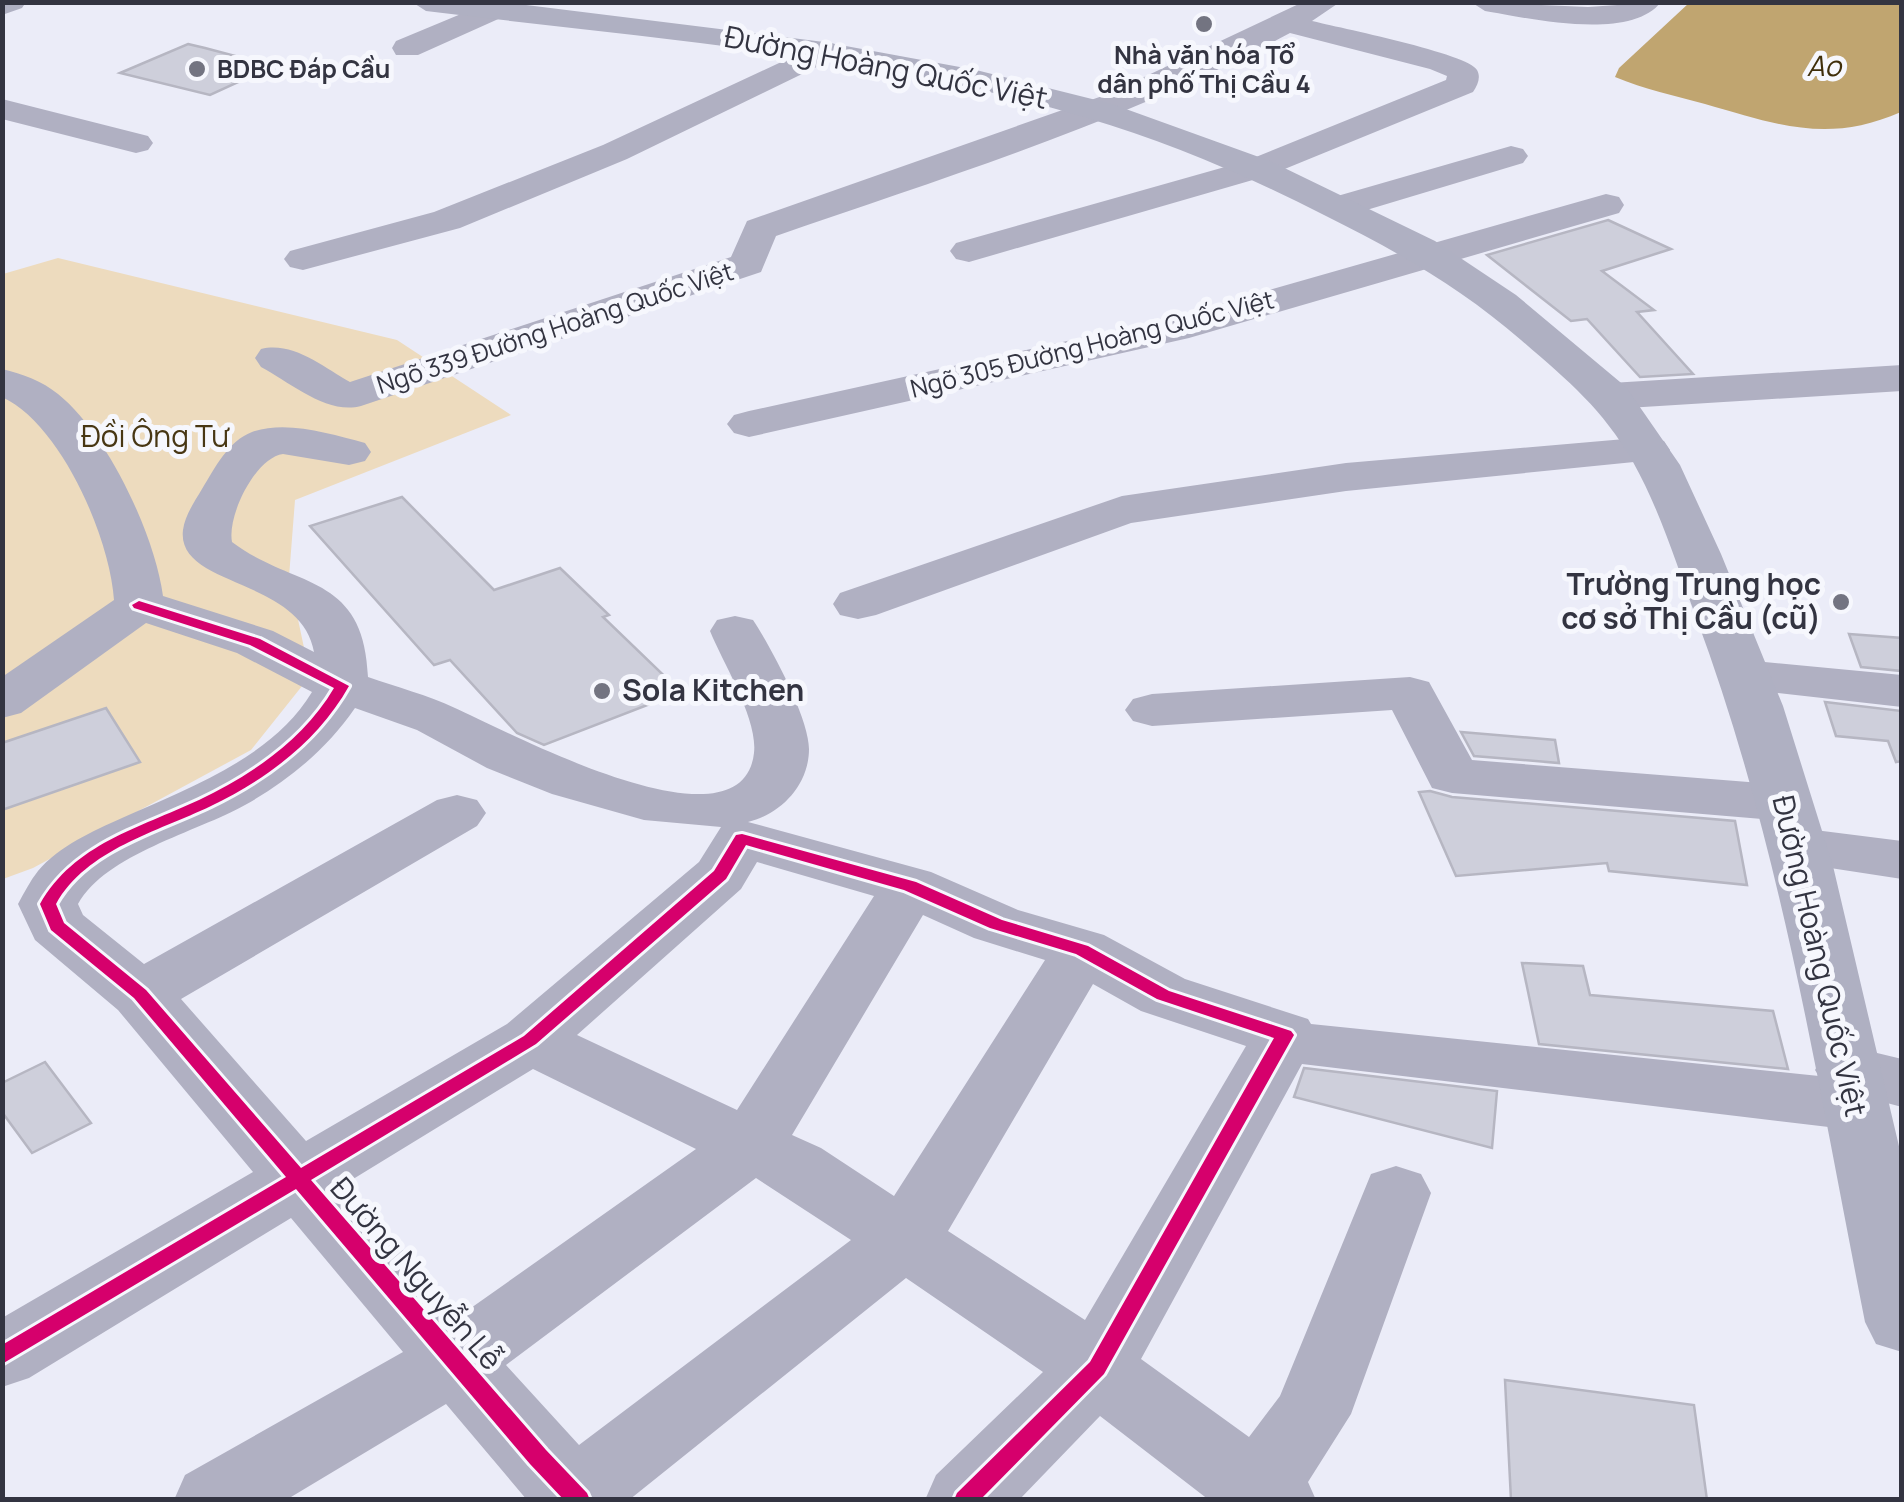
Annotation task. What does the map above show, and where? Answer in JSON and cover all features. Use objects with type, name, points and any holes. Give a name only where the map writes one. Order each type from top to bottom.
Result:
[{"type":"main road","points":[[2,6],[12,2]]},
{"type":"main road","name":"Đường Hoàng Quốc Việt","points":[[426,2],[824,51],[976,80],[1100,111],[1258,168],[1433,255],[1502,303],[1610,396],[1648,450],[1698,554],[1744,676],[1792,825],[1868,1086],[1902,1322]]},
{"type":"street","points":[[1100,111],[1288,24],[1326,2]]},
{"type":"street","points":[[1485,2],[1593,16],[1633,10],[1647,2]]},
{"type":"street","points":[[407,48],[496,10]]},
{"type":"street","points":[[970,252],[1258,168],[1462,86],[1462,72],[1441,62],[1288,24]]},
{"type":"street","points":[[303,258],[447,220],[616,152],[824,51]]},
{"type":"street","points":[[2,109],[136,144]]},
{"type":"street","name":"Ngõ 339 Đường Hoàng Quốc Việt","points":[[276,358],[346,397],[748,264],[760,228],[1100,111]]},
{"type":"street","points":[[1340,207],[1511,156]]},
{"type":"street","name":"Ngõ 305 Đường Hoàng Quốc Việt","points":[[749,424],[1175,328],[1606,205]]},
{"type":"street","points":[[1610,396],[1902,378]]},
{"type":"street","points":[[2,382],[33,394],[86,452],[138,578],[138,605]]},
{"type":"street","points":[[342,686],[340,638],[330,618],[318,606],[268,578],[224,560],[208,543],[207,521],[242,457],[254,444],[282,441],[348,452]]},
{"type":"street","points":[[858,604],[1122,510],[1346,477],[1648,450]]},
{"type":"street","points":[[2,702],[138,605]]},
{"type":"street","points":[[138,605],[255,642],[342,686],[434,718],[517,761],[574,782],[662,805],[725,813],[754,804],[771,785],[780,763],[782,742],[735,631]]},
{"type":"street","points":[[1744,676],[1902,691]]},
{"type":"street","name":"Đường Nguyễn Lễ","points":[[342,686],[328,713],[279,758],[222,794],[146,828],[86,863],[53,890],[48,904],[57,926],[140,994],[454,1361],[577,1497]]},
{"type":"street","points":[[1152,710],[1410,693],[1452,776],[1792,825],[1902,860]]},
{"type":"street","points":[[140,994],[457,813]]},
{"type":"street","points":[[2,1356],[530,1040],[720,875],[742,838],[910,886],[996,924],[1082,950],[1163,995],[1285,1036],[1098,1368],[966,1500]]},
{"type":"street","points":[[214,1500],[454,1361],[750,1146],[910,886]]},
{"type":"street","points":[[577,1497],[904,1240],[1082,950]]},
{"type":"street","points":[[530,1040],[796,1167],[1098,1368],[1156,1417],[1261,1495],[1312,1414],[1396,1194]]},
{"type":"street","points":[[1318,1045],[1868,1086]]},
{"type":"green space","name":"Đồi Ông Tư","points":[[58,258],[397,340],[511,415],[295,500],[289,577],[310,676],[251,750],[33,868],[3,879],[3,274]]},
{"type":"water","name":"Ao","points":[[1689,3],[1901,4],[1901,112],[1850,127],[1803,128],[1756,119],[1615,77],[1619,68]]},
{"type":"building","name":"BDBC Đáp Cầu","points":[[188,44],[273,66],[210,95],[120,73]]},
{"type":"building","points":[[1608,220],[1671,249],[1602,271],[1654,310],[1637,312],[1693,374],[1640,377],[1587,319],[1571,321],[1487,255]]},
{"type":"building","points":[[402,497],[494,590],[560,568],[609,615],[603,617],[681,692],[544,745],[517,733],[450,660],[434,665],[310,526]]},
{"type":"building","points":[[1849,634],[1902,638],[1902,671],[1861,667]]},
{"type":"building","points":[[1825,702],[1902,711],[1902,761],[1896,762],[1888,741],[1836,736]]},
{"type":"building","points":[[106,708],[140,762],[2,810],[2,743]]},
{"type":"building","points":[[1461,732],[1555,740],[1559,763],[1474,756]]},
{"type":"building","points":[[1419,792],[1452,797],[1735,821],[1747,885],[1609,871],[1607,863],[1456,876]]},
{"type":"building","points":[[1522,963],[1583,966],[1590,995],[1773,1011],[1788,1069],[1539,1044]]},
{"type":"building","points":[[45,1062],[91,1123],[32,1153],[2,1112],[2,1083]]},
{"type":"building","points":[[1304,1068],[1497,1091],[1492,1148],[1294,1097]]},
{"type":"building","points":[[1505,1380],[1694,1405],[1707,1500],[1511,1500]]},
{"type":"cycle path","points":[[139,605],[255,642],[342,686],[307,734],[259,772],[205,803],[126,838],[77,868],[59,885],[48,904],[57,926],[140,994],[579,1500]]},
{"type":"cycle path","points":[[2,1356],[530,1040],[720,875],[742,839],[910,886],[996,924],[1082,950],[1163,995],[1285,1035],[1097,1368],[965,1500]]},
{"type":"place","name":"Nhà văn hóa Tổ dân phố Thị Cầu 4","points":[[1204,24]]},
{"type":"place","name":"BDBC Đáp Cầu","points":[[197,69]]},
{"type":"place","name":"Trường Trung học cơ sở Thị Cầu (cũ)","points":[[1841,602]]},
{"type":"place","name":"Sola Kitchen","points":[[602,691]]}]
